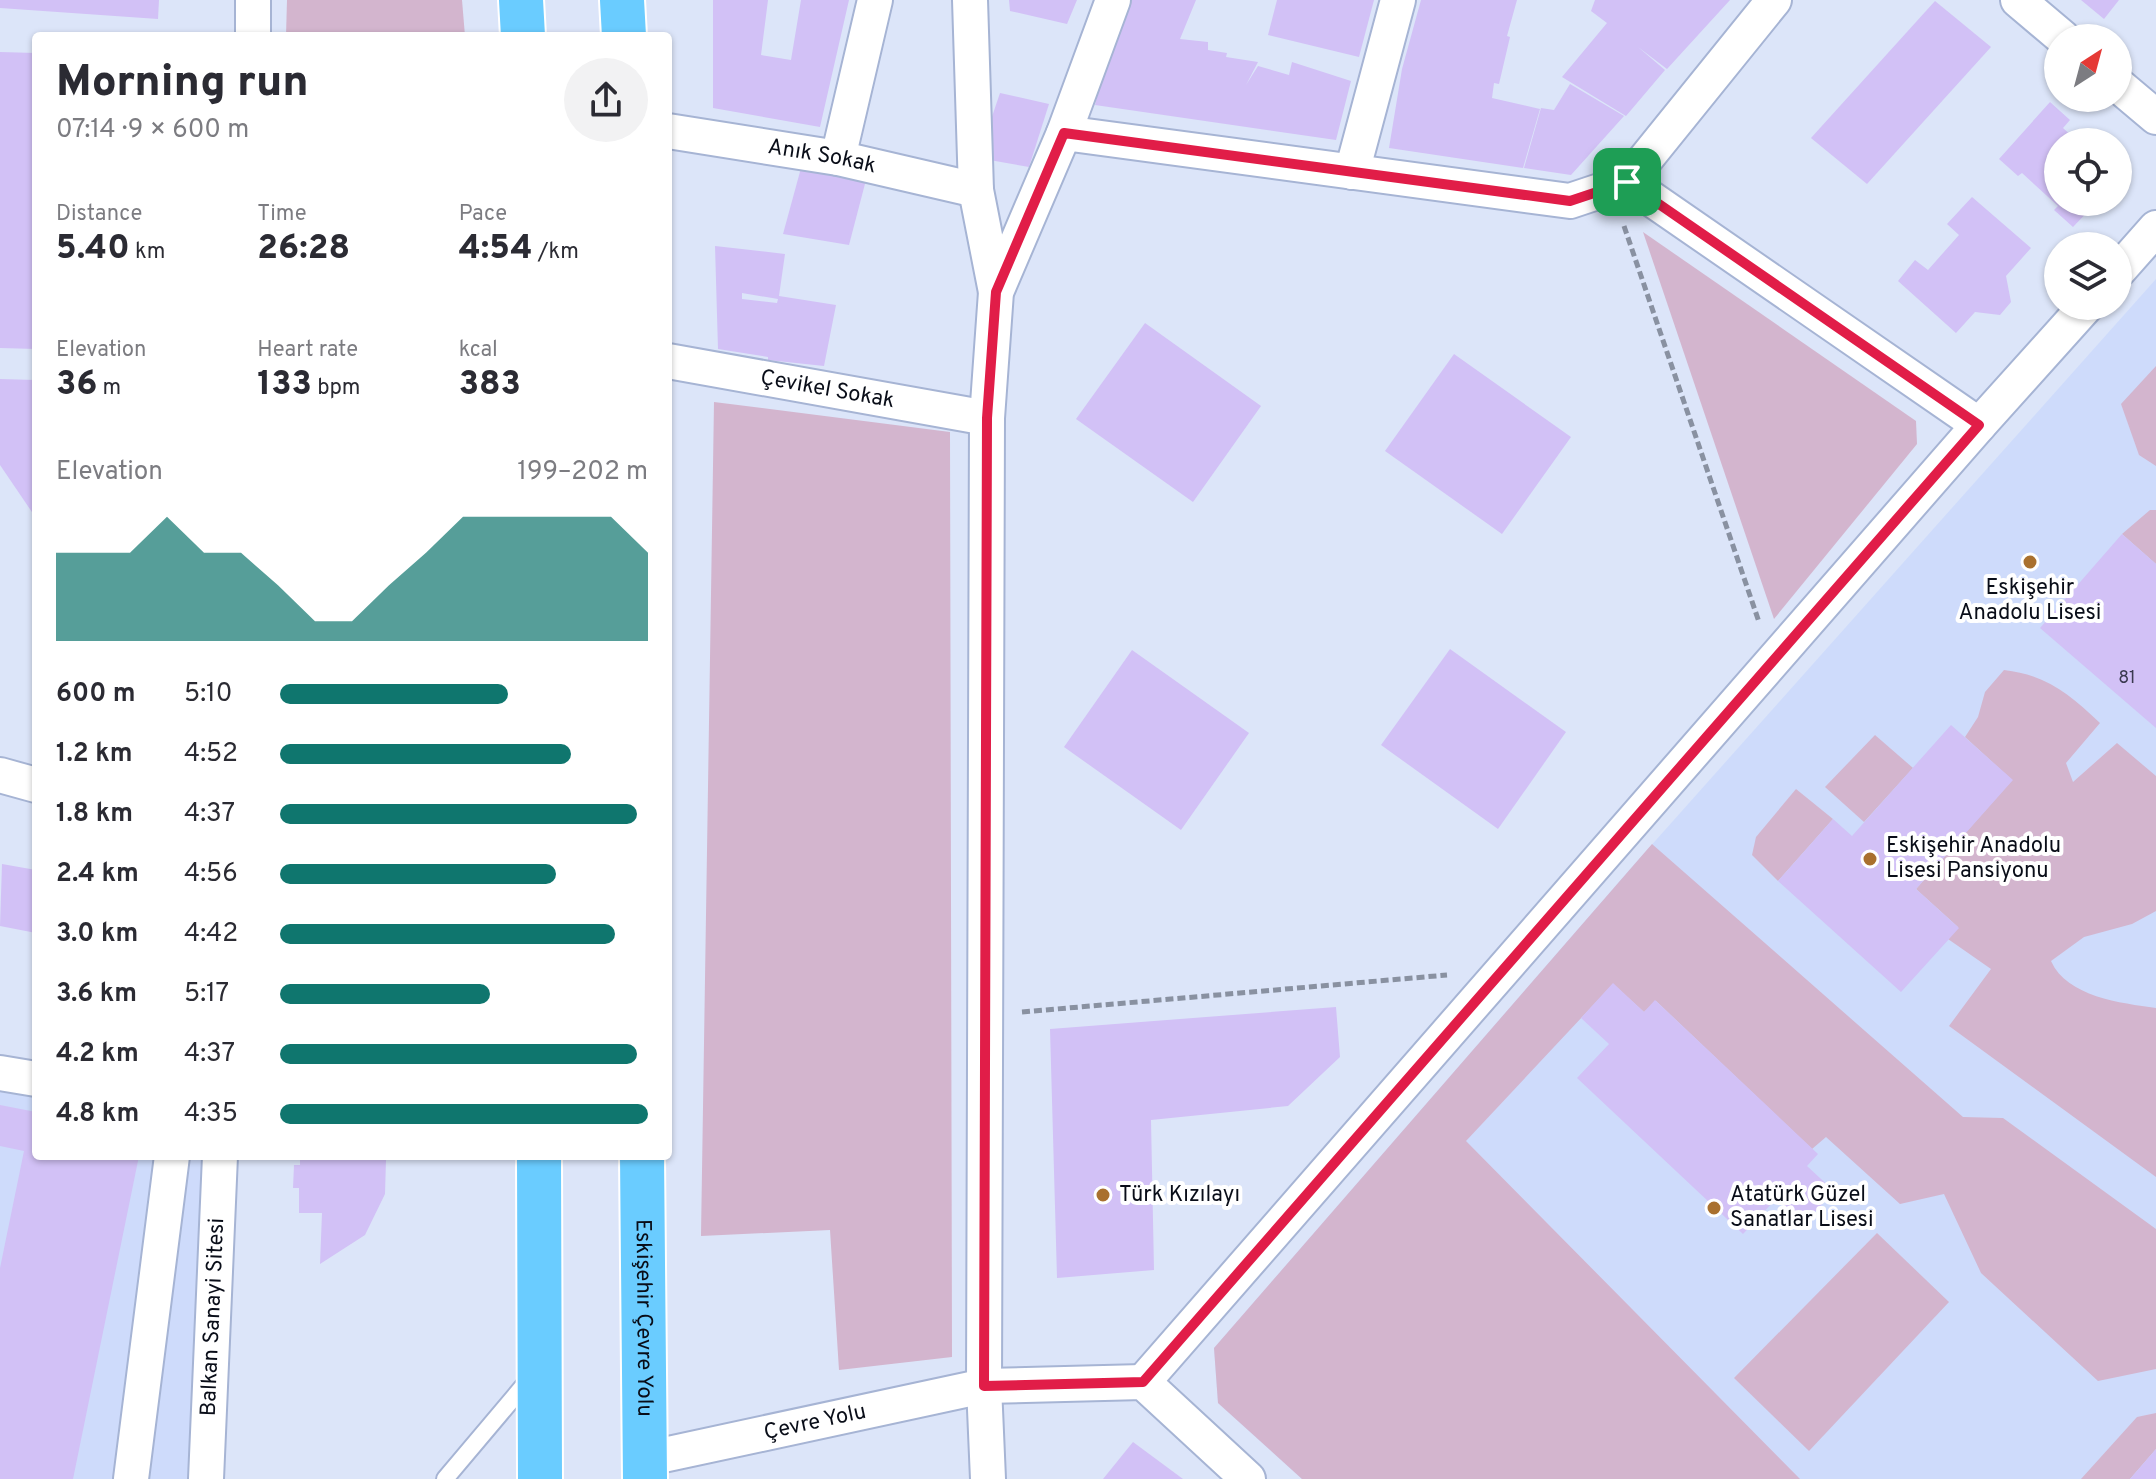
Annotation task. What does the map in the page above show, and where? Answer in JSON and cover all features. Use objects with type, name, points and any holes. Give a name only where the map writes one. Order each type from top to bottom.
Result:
[{"type":"highway","points":[[521,0],[523,32]]},
{"type":"highway","points":[[622,0],[624,32]]},
{"type":"highway","points":[[539,1160],[540,1479]]},
{"type":"highway","name":"Eskişehir Çevre Yolu","points":[[642,1160],[645,1469]]},
{"type":"street","points":[[253,0],[253,32]]},
{"type":"street","points":[[838,158],[875,0]]},
{"type":"street","points":[[970,0],[976,190],[996,292],[987,418],[984,1386],[988,1479]]},
{"type":"street","points":[[996,292],[1064,133],[1113,0]]},
{"type":"street","points":[[1352,172],[1398,0]]},
{"type":"street","points":[[1064,133],[1570,201],[1619,185],[1774,0]]},
{"type":"street","points":[[2018,0],[2046,24]]},
{"type":"street","points":[[2132,97],[2156,117]]},
{"type":"street","name":"Anık Sokak","points":[[672,132],[838,158],[976,190]]},
{"type":"street","points":[[1619,185],[1979,425]]},
{"type":"street","points":[[2132,255],[2156,228]]},
{"type":"street","points":[[1248,1479],[1143,1382],[2073,320]]},
{"type":"street","name":"Çevikel Sokak","points":[[672,362],[987,418]]},
{"type":"street","points":[[0,1073],[32,1078]]},
{"type":"street","points":[[131,1479],[171,1160]]},
{"type":"street","name":"Balkan Sanayi Sitesi","points":[[206,1479],[220,1160]]},
{"type":"street","name":"Çevre Yolu","points":[[645,1469],[984,1386],[1143,1382]]},
{"type":"lane","points":[[445,1479],[540,1367]]},
{"type":"path","points":[[1619,185],[1772,662]]},
{"type":"path","points":[[985,1016],[1503,970]]},
{"type":"shaded area","points":[[287,0],[462,0],[465,32],[286,32]]},
{"type":"shaded area","points":[[1643,232],[1916,421],[1917,444],[1774,619]]},
{"type":"shaded area","points":[[2156,279],[2156,1479],[1302,1479],[1218,1403],[1214,1348],[1632,867],[2119,320],[2132,320],[2132,306]]},
{"type":"shaded area","points":[[2156,366],[2156,466],[2139,455],[2121,404]]},
{"type":"shaded area","points":[[714,402],[950,432],[952,1357],[839,1370],[830,1230],[701,1236]]},
{"type":"shaded area","points":[[2150,510],[2156,510],[2156,564],[2122,534]]},
{"type":"shaded area","points":[[2004,670],[2045,681],[2078,703],[2100,723],[2066,763],[2073,782],[2117,743],[2156,776],[2156,911],[2132,924],[2084,937],[2051,961],[2069,983],[2082,990],[2112,1000],[2156,1008],[2156,1177],[1949,1026],[1991,969],[1948,939],[1958,927],[1916,889],[2012,780],[1965,737],[1978,717],[1985,692]]},
{"type":"shaded area","points":[[1875,735],[1913,768],[1864,822],[1825,787]]},
{"type":"shaded area","points":[[1796,789],[1833,819],[1778,881],[1752,855],[1756,837]]},
{"type":"shaded area","points":[[1652,844],[1963,1117],[2003,1118],[2156,1229],[2156,1369],[2098,1381],[1981,1273],[1944,1194],[1900,1204],[1826,1137],[1812,1149],[1656,1001],[1644,1012],[1613,984],[1466,1141],[1800,1479],[1302,1479],[1218,1403],[1214,1348]]},
{"type":"shaded area","points":[[0,1082],[32,1089],[32,1160],[203,1160],[195,1479],[0,1479]]},
{"type":"shaded area","points":[[1877,1233],[1949,1302],[1809,1451],[1734,1378]]},
{"type":"shaded area","points":[[2156,1413],[2156,1449],[2130,1479],[2081,1479],[2137,1417]]},
{"type":"building","points":[[0,0],[159,0],[158,19],[0,8]]},
{"type":"building","points":[[713,0],[768,0],[761,55],[791,60],[801,0],[849,0],[820,127],[713,108]]},
{"type":"building","points":[[1009,0],[1077,0],[1067,24],[1010,11]]},
{"type":"building","points":[[1125,0],[1196,0],[1180,39],[1208,42],[1208,50],[1227,53],[1226,57],[1258,62],[1246,85],[1258,66],[1289,75],[1292,62],[1351,81],[1336,140],[1095,105],[1112,30]]},
{"type":"building","points":[[1277,0],[1374,0],[1359,57],[1268,35]]},
{"type":"building","points":[[1421,0],[1517,0],[1499,84],[1494,83],[1492,98],[1540,109],[1523,168],[1389,148],[1402,69]]},
{"type":"building","points":[[1595,0],[1730,0],[1667,69],[1638,47],[1665,70],[1626,116],[1562,77],[1607,23],[1591,11]]},
{"type":"building","points":[[2081,0],[2119,0],[2104,19]]},
{"type":"building","points":[[1935,1],[1991,47],[1867,184],[1811,138]]},
{"type":"building","points":[[0,52],[32,53],[32,349],[0,348]]},
{"type":"building","points":[[1570,84],[1624,116],[1571,175],[1524,168],[1541,108],[1554,110]]},
{"type":"building","points":[[1000,93],[1049,104],[1029,167],[978,158]]},
{"type":"building","points":[[2044,109],[2044,112],[2061,112],[2070,120],[2063,128],[2044,128],[2044,193],[2022,173],[2018,176],[1999,159]]},
{"type":"building","points":[[801,168],[866,180],[849,245],[783,234]]},
{"type":"building","points":[[1972,197],[2031,248],[2006,276],[2011,302],[2000,315],[1975,312],[1956,333],[1898,281],[1915,260],[1928,270],[1959,235],[1947,224]]},
{"type":"building","points":[[2061,216],[2084,216],[2073,227]]},
{"type":"building","points":[[715,246],[785,254],[779,296],[836,305],[824,366],[768,360],[768,357],[718,349]],"holes":[[[742,293],[778,299],[777,303],[742,299]]]},
{"type":"building","points":[[1145,323],[1261,406],[1193,502],[1076,419]]},
{"type":"building","points":[[1454,354],[1571,437],[1502,534],[1385,451]]},
{"type":"building","points":[[0,379],[32,380],[32,512],[0,465]]},
{"type":"building","name":"Eskişehir Anadolu Lisesi","points":[[2122,534],[2156,564],[2156,728],[2040,628]]},
{"type":"building","points":[[1450,649],[1566,732],[1498,829],[1381,745]]},
{"type":"building","points":[[1132,650],[1249,733],[1181,830],[1064,747]]},
{"type":"building","name":"Eskişehir Anadolu Lisesi Pansiyonu","points":[[1951,725],[2013,780],[1916,889],[1959,928],[1901,992],[1778,881],[1833,819],[1852,836]]},
{"type":"building","points":[[2,864],[32,869],[32,932],[0,926]]},
{"type":"building","points":[[1613,983],[1644,1012],[1655,1000],[1818,1154],[1807,1166],[1834,1191],[1803,1225],[1776,1199],[1743,1234],[1577,1078],[1609,1044],[1581,1018]]},
{"type":"building","name":"Türk Kızılayı","points":[[1336,1007],[1340,1057],[1288,1106],[1151,1120],[1154,1270],[1057,1278],[1050,1029]]},
{"type":"building","points":[[0,1105],[32,1111],[32,1160],[138,1160],[73,1479],[0,1479],[0,1268],[24,1151],[0,1146]]},
{"type":"building","points":[[300,1160],[386,1160],[385,1194],[365,1235],[320,1264],[322,1213],[299,1213],[299,1188],[293,1188],[294,1165],[300,1165]]},
{"type":"building","points":[[1133,1442],[1183,1479],[1103,1479]]},
{"type":"building","points":[[2156,1449],[2156,1479],[2130,1479]]},
{"type":"place","name":"Eskişehir Anadolu Lisesi","points":[[2030,562]]},
{"type":"place","name":"Eskişehir Anadolu Lisesi Pansiyonu","points":[[1870,859]]},
{"type":"place","name":"Türk Kızılayı","points":[[1103,1195]]},
{"type":"place","name":"Atatürk Güzel Sanatlar Lisesi","points":[[1714,1208]]},
{"type":"route","points":[[1064,133],[1570,201],[1627,182],[1979,425],[1143,1382],[984,1386],[987,418],[996,292],[1064,133]]}]
